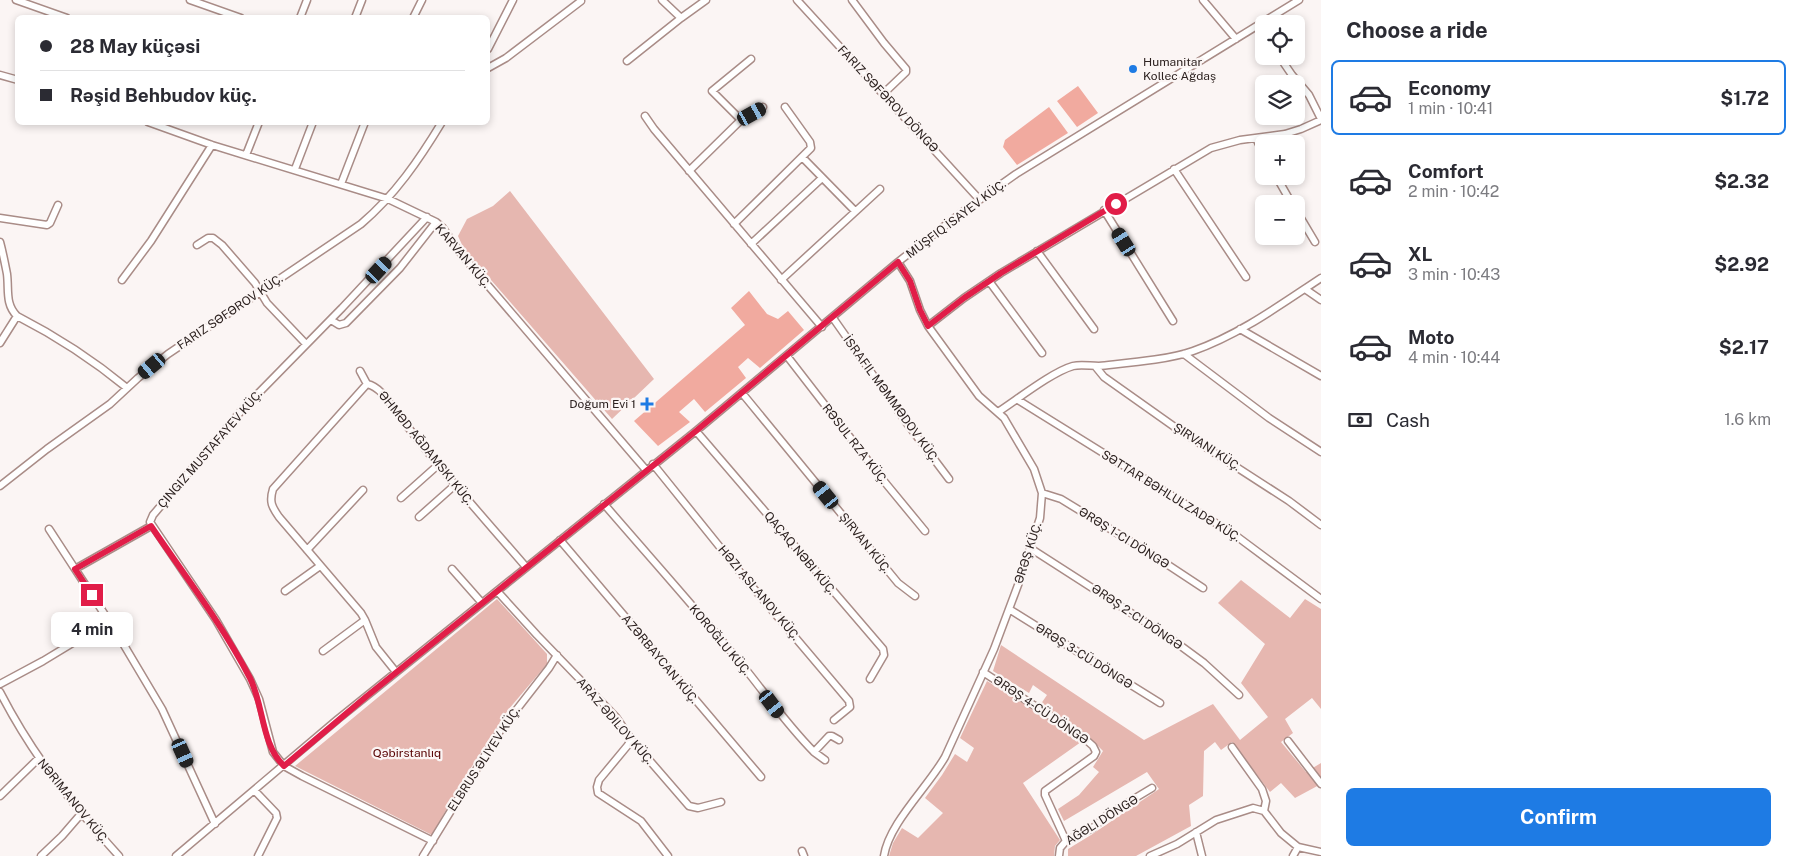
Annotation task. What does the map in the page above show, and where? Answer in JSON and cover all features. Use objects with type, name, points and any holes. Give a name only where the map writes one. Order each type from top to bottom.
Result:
[{"type":"street","points":[[16,0],[58,15]]},
{"type":"street","points":[[190,0],[232,15]]},
{"type":"street","points":[[301,15],[307,0]]},
{"type":"street","points":[[356,15],[362,0]]},
{"type":"street","points":[[414,15],[422,0]]},
{"type":"street","points":[[490,45],[513,0]]},
{"type":"street","points":[[662,0],[681,18]]},
{"type":"street","points":[[627,61],[706,0]]},
{"type":"street","name":"FARIZ SƏFƏROV DÖNGƏ","points":[[797,0],[980,199]]},
{"type":"street","points":[[852,0],[884,43],[906,68],[906,72],[883,94]]},
{"type":"street","points":[[1203,0],[1236,39]]},
{"type":"street","name":"MÜŞFIQ İSAYEV KÜÇ.","points":[[1274,15],[1299,0]]},
{"type":"street","points":[[490,67],[506,58],[581,1]]},
{"type":"street","name":"MÜŞFIQ İSAYEV KÜÇ.","points":[[176,856],[396,672],[822,328],[898,262],[980,199],[1090,127],[1255,27]]},
{"type":"street","points":[[741,120],[712,91],[751,59]]},
{"type":"street","points":[[1278,135],[1301,130],[1321,120],[1309,94],[1286,65]]},
{"type":"street","points":[[0,75],[15,79]]},
{"type":"street","points":[[689,171],[741,120],[763,107]]},
{"type":"street","points":[[734,224],[812,146],[786,107]]},
{"type":"street","points":[[645,116],[654,130],[822,328]]},
{"type":"street","name":"KARVAN KÜÇ.","points":[[156,125],[212,145],[388,199],[436,222],[443,228],[467,261],[646,470]]},
{"type":"street","points":[[246,155],[258,125]]},
{"type":"street","points":[[295,169],[312,125]]},
{"type":"street","points":[[341,184],[364,125]]},
{"type":"street","name":"FARIZ SƏFƏROV KÜÇ.","points":[[0,486],[46,449],[100,412],[168,354],[361,224],[388,199],[424,152],[440,125]]},
{"type":"street","points":[[928,326],[989,281],[1104,210],[1210,148],[1255,138]]},
{"type":"street","points":[[122,280],[151,241],[212,145]]},
{"type":"street","points":[[802,157],[855,211]]},
{"type":"street","points":[[1174,169],[1246,277]]},
{"type":"street","points":[[751,244],[822,178]]},
{"type":"street","points":[[781,280],[880,189]]},
{"type":"street","points":[[0,218],[47,225],[50,223],[58,205]]},
{"type":"street","points":[[1104,210],[1173,321]]},
{"type":"street","name":"ÇINGIZ MUSTAFAYEV KÜÇ.","points":[[151,526],[150,522],[153,515],[241,411],[331,320],[427,217]]},
{"type":"street","points":[[331,320],[339,325],[346,323],[400,268],[436,222]]},
{"type":"street","points":[[1305,225],[1315,242]]},
{"type":"street","points":[[197,244],[208,238],[213,238],[222,245],[260,291],[267,303],[306,344]]},
{"type":"street","points":[[0,242],[7,275],[10,308],[17,316],[72,348],[127,388]]},
{"type":"street","points":[[1037,251],[1094,329]]},
{"type":"street","name":"ƏRƏŞ KÜÇ.","points":[[884,856],[886,845],[895,828],[937,771],[945,757],[983,672],[1009,609],[1040,518],[1042,493],[1034,469],[1010,426],[998,412],[979,396],[928,326],[910,281],[898,262]]},
{"type":"street","points":[[998,412],[1067,368],[1184,354],[1220,340],[1321,278]]},
{"type":"street","points":[[989,281],[1042,353]]},
{"type":"street","points":[[1305,289],[1321,300]]},
{"type":"street","points":[[0,343],[17,316]]},
{"type":"street","name":"İSRAFIL MƏMMƏDOV KÜÇ.","points":[[833,318],[906,422],[949,479]]},
{"type":"street","points":[[1240,329],[1321,376]]},
{"type":"street","points":[[1184,354],[1269,418],[1321,452]]},
{"type":"street","name":"RƏSUL RZA KÜÇ.","points":[[787,356],[925,531]]},
{"type":"street","name":"ŞIRVANI KÜÇ.","points":[[1095,366],[1104,377],[1176,428],[1289,501],[1321,525]]},
{"type":"street","points":[[360,371],[367,384]]},
{"type":"street","name":"ƏHMƏD AĞDAMSKI KÜÇ.","points":[[396,672],[376,647],[366,620],[272,508],[270,499],[273,489],[367,384],[373,385],[385,398],[438,465],[526,567]]},
{"type":"street","name":"ŞIRVAN KÜÇ.","points":[[742,393],[898,583],[907,592],[915,596]]},
{"type":"street","name":"SƏTTAR BƏHLULZADƏ KÜÇ.","points":[[1018,400],[1235,535],[1321,599]]},
{"type":"street","name":"QAÇAQ NƏBI KÜÇ.","points":[[696,431],[882,649],[884,655],[870,679]]},
{"type":"street","name":"HƏZI ASLANOV KÜÇ.","points":[[653,464],[744,577],[849,701],[850,707],[834,720]]},
{"type":"street","points":[[401,498],[438,465]]},
{"type":"street","points":[[419,517],[455,485]]},
{"type":"street","points":[[307,550],[363,490]]},
{"type":"street","name":"ƏRƏŞ 1-CI DÖNGƏ","points":[[1042,493],[1061,499],[1203,588]]},
{"type":"street","name":"KOROĞLU KÜÇ.","points":[[604,504],[724,644],[784,719],[814,752],[825,760]]},
{"type":"street","points":[[75,569],[151,526],[235,652],[256,690],[273,752],[284,766],[432,841]]},
{"type":"street","points":[[49,529],[110,622],[162,709],[216,824]]},
{"type":"street","name":"AZƏRBAYCAN KÜÇ.","points":[[560,540],[761,777]]},
{"type":"street","name":"ƏRƏŞ 2-CI DÖNGƏ","points":[[1030,548],[1170,638],[1204,663],[1239,695]]},
{"type":"street","points":[[285,591],[320,566]]},
{"type":"street","points":[[452,569],[482,603]]},
{"type":"street","name":"ARAZ ƏDILOV KÜÇ.","points":[[497,591],[616,718],[631,739],[689,806],[698,808],[721,802]]},
{"type":"street","name":"ƏRƏŞ 3-CÜ DÖNGƏ","points":[[1009,609],[1160,703]]},
{"type":"street","points":[[323,651],[366,620]]},
{"type":"street","points":[[0,684],[44,661],[110,622]]},
{"type":"street","name":"ELBRUS ƏLIYEV KÜÇ.","points":[[423,856],[500,731],[557,655]]},
{"type":"street","name":"ƏRƏŞ 4-CÜ DÖNGƏ","points":[[983,672],[1084,738],[1093,746],[1096,752],[1094,756],[1045,791],[1066,841]]},
{"type":"street","name":"NƏRIMANOV KÜÇ.","points":[[0,692],[39,758],[81,814],[119,856]]},
{"type":"street","points":[[814,752],[829,736],[839,740]]},
{"type":"street","points":[[631,739],[600,780],[597,787],[598,793],[641,821],[668,856]]},
{"type":"street","points":[[1288,741],[1321,784]]},
{"type":"street","points":[[1232,747],[1262,789],[1266,801],[1264,811]]},
{"type":"street","points":[[0,796],[39,758]]},
{"type":"street","name":"AĞƏLI DÖNGƏ","points":[[1059,856],[1060,848],[1066,841],[1093,828],[1107,815],[1152,788]]},
{"type":"street","points":[[255,791],[276,813],[277,818],[258,856]]},
{"type":"street","points":[[1150,856],[1177,844],[1216,820],[1253,808],[1264,811],[1281,833],[1298,847],[1321,852]]},
{"type":"street","points":[[41,856],[81,814]]},
{"type":"street","points":[[1196,832],[1202,856]]},
{"type":"street","points":[[1293,856],[1298,847]]},
{"type":"green space","points":[[510,191],[654,379],[612,419],[464,249],[458,236],[467,219],[493,206]]},
{"type":"green space","points":[[1241,580],[1290,618],[1305,599],[1321,609],[1321,709],[1312,698],[1285,719],[1293,733],[1281,742],[1306,772],[1321,763],[1321,784],[1295,798],[1281,783],[1270,792],[1232,742],[1221,750],[1215,742],[1204,751],[1203,796],[1189,805],[1191,826],[1136,856],[1068,856],[1068,849],[1159,789],[1147,772],[1064,821],[1058,809],[1079,795],[1099,772],[1093,767],[1103,751],[1087,735],[1081,742],[1023,783],[1060,840],[1055,846],[1054,856],[889,856],[893,843],[902,828],[918,838],[943,813],[925,798],[955,754],[967,762],[974,748],[960,738],[987,681],[1036,711],[1047,695],[1033,685],[1029,693],[993,671],[1001,645],[1144,740],[1213,704],[1240,740],[1268,717],[1241,683],[1265,644],[1218,603]]},
{"type":"green space","name":"Qəbirstanlıq","points":[[497,599],[547,654],[547,664],[508,710],[460,785],[432,835],[295,766]]},
{"type":"shaded area","points":[[1078,86],[1098,113],[1077,127],[1057,101]]},
{"type":"shaded area","points":[[1049,107],[1068,133],[1017,165],[1003,147],[1005,140]]},
{"type":"shaded area","points":[[749,291],[767,314],[778,319],[788,311],[804,330],[760,368],[748,358],[738,367],[746,378],[705,412],[694,399],[679,412],[690,422],[658,446],[634,421],[745,325],[731,308]]},
{"type":"place","name":"Humanitar Kollec Ağdaş","points":[[1133,69]]},
{"type":"place","name":"Doğum Evi 1","points":[[647,404]]},
{"type":"route","points":[[92,595],[75,569],[151,526],[216,620],[250,679],[259,699],[269,742],[278,760],[284,766],[367,696],[822,328],[898,262],[910,281],[923,318],[928,326],[964,298],[1001,273],[1116,204]]}]
